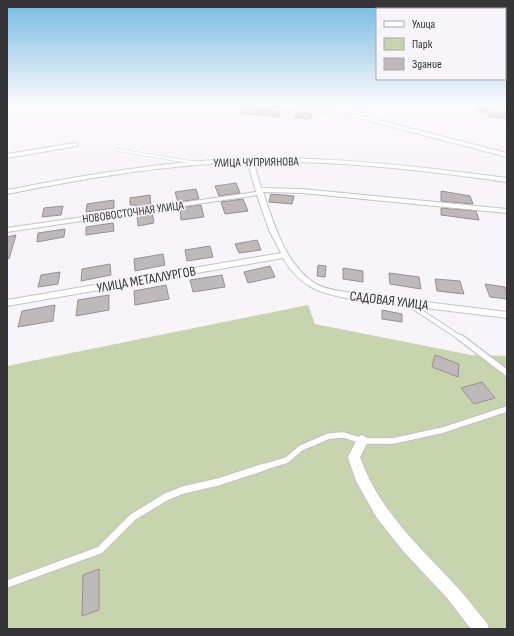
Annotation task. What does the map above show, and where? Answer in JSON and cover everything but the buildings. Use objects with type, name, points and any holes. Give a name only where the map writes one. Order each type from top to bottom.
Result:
[{"type":"street","points":[[424,134],[507,155]]},
{"type":"street","points":[[7,156],[75,145]]},
{"type":"street","name":"УЛИЦА ЧУПРИЯНОВА","points":[[7,192],[101,175],[197,164],[250,160],[327,161],[507,180]]},
{"type":"street","name":"САДОВАЯ УЛИЦА","points":[[250,160],[259,192],[285,255],[303,278],[313,286],[352,296],[507,315]]},
{"type":"street","name":"НОВОВОСТОЧНАЯ УЛИЦА","points":[[7,230],[259,192],[317,192],[507,211]]},
{"type":"street","name":"УЛИЦА МЕТАЛЛУРГОВ","points":[[7,303],[285,255]]},
{"type":"street","points":[[362,442],[354,457],[359,476],[366,488],[402,541],[453,594],[481,629]]},
{"type":"lane","points":[[118,150],[152,154],[197,164]]},
{"type":"lane","points":[[406,302],[468,343],[507,373]]},
{"type":"lane","points":[[7,584],[100,550],[133,517],[150,506],[183,490],[218,482],[287,460],[301,448],[329,436],[344,435],[362,442],[393,441],[443,430],[507,409]]},
{"type":"green space","points":[[308,305],[315,324],[471,355],[507,356],[507,629],[7,629],[7,366]]}]
